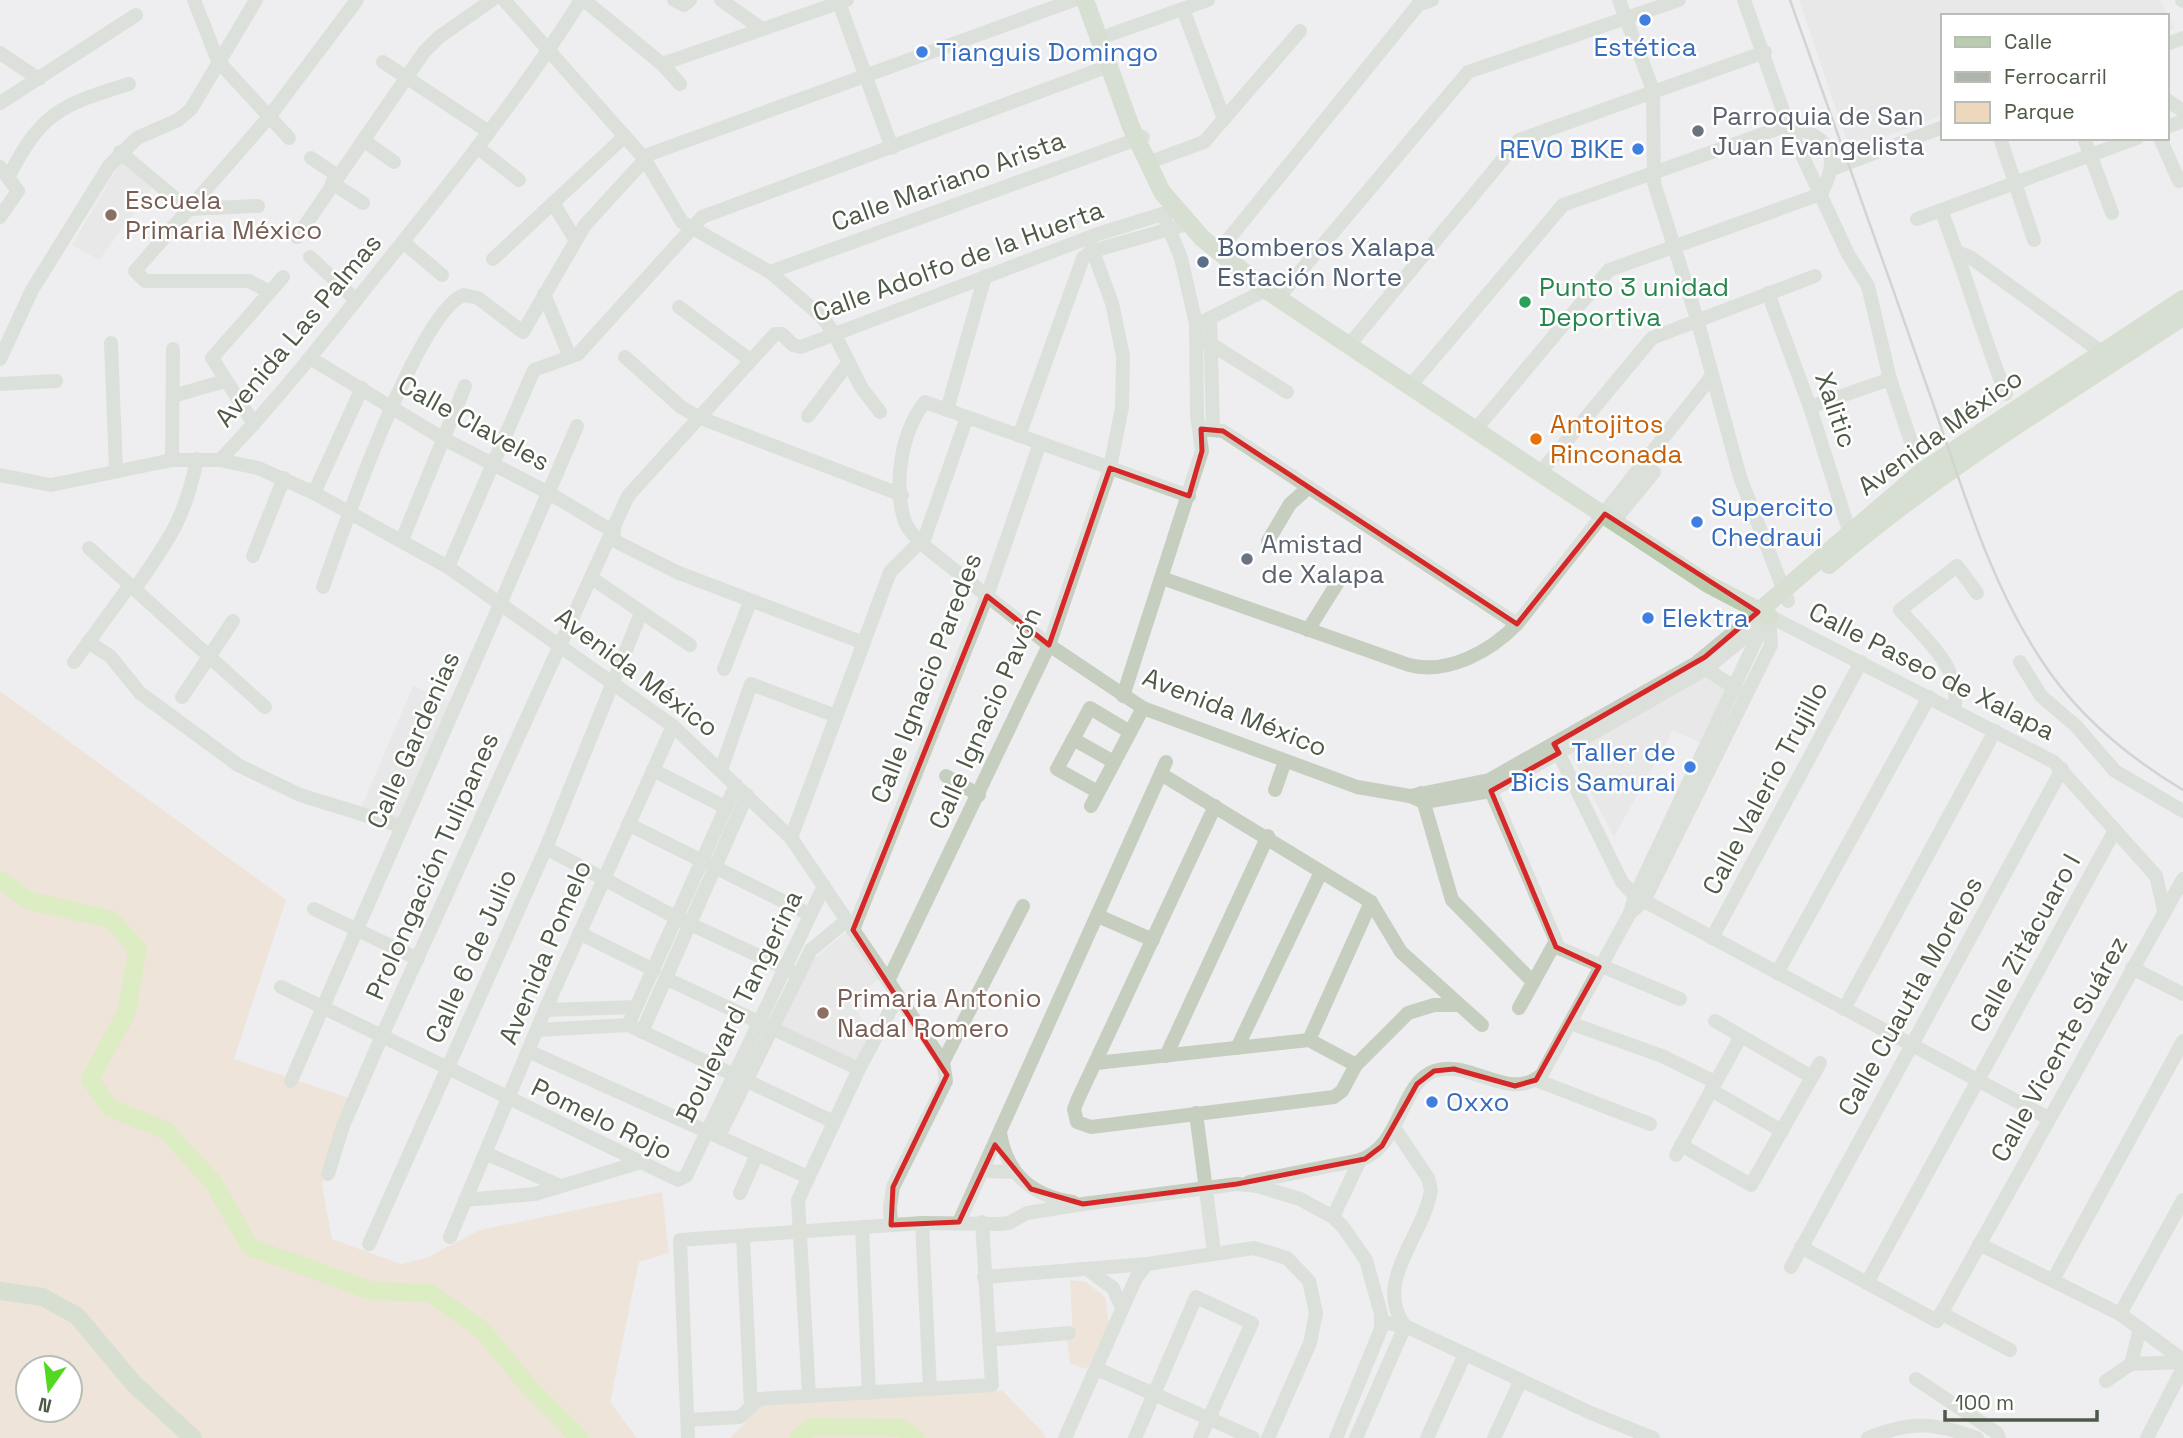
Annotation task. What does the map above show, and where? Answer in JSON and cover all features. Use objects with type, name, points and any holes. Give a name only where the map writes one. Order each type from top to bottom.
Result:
[{"type":"main road","points":[[1085,0],[1162,192],[1175,216],[1272,294],[1761,618]]},
{"type":"main road","points":[[1096,0],[1144,147]]},
{"type":"main road","name":"Avenida México","points":[[1761,618],[1851,538],[2183,299]]},
{"type":"main road","name":"Avenida México","points":[[1999,430],[2183,317]]},
{"type":"main road","points":[[0,1291],[43,1297],[77,1316],[134,1384],[193,1438]]},
{"type":"street","points":[[194,0],[218,61],[289,138]]},
{"type":"street","points":[[0,359],[32,290],[120,152],[137,138],[186,115],[256,0]]},
{"type":"street","points":[[270,292],[249,281],[152,282],[136,275],[137,265],[269,117],[357,0]]},
{"type":"street","points":[[297,237],[432,43],[492,0]]},
{"type":"street","points":[[504,0],[644,158],[677,216],[689,228],[770,272],[822,317],[834,333],[861,387],[880,412]]},
{"type":"street","points":[[583,0],[662,64],[680,85]]},
{"type":"street","name":"Avenida Las Palmas","points":[[0,475],[51,485],[173,460],[220,460],[310,358],[489,132],[583,0]]},
{"type":"street","points":[[721,0],[762,29]]},
{"type":"street","points":[[323,587],[393,407],[430,330],[454,300],[464,295],[478,298],[523,332],[575,239],[644,158],[659,150],[865,74],[1074,0]]},
{"type":"street","points":[[1109,35],[1208,0]]},
{"type":"street","points":[[1218,252],[1418,5],[1432,0]]},
{"type":"street","points":[[1619,0],[1653,90],[1653,174],[1744,488],[1785,596]]},
{"type":"street","points":[[1196,324],[1272,294],[1468,72],[1679,0]]},
{"type":"street","points":[[1744,0],[1765,52],[1788,125],[1848,254],[1868,286],[1890,380],[1913,448]]},
{"type":"street","points":[[662,64],[843,1],[865,74],[892,148]]},
{"type":"street","points":[[1183,9],[1224,120]]},
{"type":"street","points":[[0,103],[136,15]]},
{"type":"street","name":"Calle Mariano Arista","points":[[770,272],[1144,147],[1204,142],[1300,31]]},
{"type":"street","points":[[1349,345],[1519,139],[1765,52]]},
{"type":"street","points":[[0,53],[38,79]]},
{"type":"street","points":[[383,62],[489,132]]},
{"type":"street","points":[[448,567],[534,370],[578,354],[689,228],[702,217],[1110,66]]},
{"type":"street","points":[[0,217],[18,191],[4,173],[55,113],[75,101],[129,84]]},
{"type":"street","points":[[1411,385],[1563,205],[1788,125],[1820,139],[1828,150],[1832,169],[1821,194],[1609,270],[1476,429]]},
{"type":"street","points":[[1832,169],[1941,128]]},
{"type":"street","points":[[493,259],[625,136]]},
{"type":"street","points":[[363,140],[394,162]]},
{"type":"street","points":[[2001,140],[2034,240]]},
{"type":"street","points":[[2085,140],[2112,213]]},
{"type":"street","points":[[1917,219],[2132,140]]},
{"type":"street","points":[[2161,140],[2179,181]]},
{"type":"street","points":[[477,147],[519,180]]},
{"type":"street","points":[[120,152],[188,209],[258,206]]},
{"type":"street","points":[[312,159],[363,204]]},
{"type":"street","points":[[553,203],[575,239]]},
{"type":"street","points":[[1941,210],[1957,251],[1974,311],[2006,394]]},
{"type":"street","name":"Calle Adolfo de la Huerta","points":[[1091,244],[1169,228],[1175,216]]},
{"type":"street","name":"Calle Adolfo de la Huerta","points":[[593,579],[632,490],[778,332],[797,347],[985,276],[1175,216]]},
{"type":"street","points":[[1169,228],[1183,266],[1196,324],[1203,341],[1287,392]]},
{"type":"street","points":[[402,242],[442,275]]},
{"type":"street","points":[[1019,436],[1083,258],[1091,244]]},
{"type":"street","name":"Calle Ignacio Pavón","points":[[888,981],[1049,646],[1110,468],[1122,407],[1123,356],[1112,303],[1091,244]]},
{"type":"street","points":[[1957,251],[1970,257],[2096,348]]},
{"type":"street","points":[[310,257],[356,300]]},
{"type":"street","points":[[947,410],[985,276]]},
{"type":"street","points":[[1540,473],[1652,338],[1815,276]]},
{"type":"street","points":[[254,424],[212,358],[283,277]]},
{"type":"street","name":"Xalitic","points":[[1768,293],[1810,407],[1851,538]]},
{"type":"street","points":[[544,294],[570,357]]},
{"type":"street","points":[[679,307],[750,360]]},
{"type":"street","points":[[1124,696],[1202,451],[1207,428],[1203,341],[1210,318]]},
{"type":"street","points":[[111,343],[116,471]]},
{"type":"street","points":[[173,349],[173,460]]},
{"type":"street","points":[[625,357],[681,407],[698,417],[902,495]]},
{"type":"street","name":"Calle Claveles","points":[[310,358],[442,438],[549,493],[612,535],[679,573],[864,643]]},
{"type":"street","points":[[808,416],[849,362]]},
{"type":"street","points":[[1163,578],[1421,668],[1473,656],[1489,649],[1517,624],[1654,472],[1644,464],[1711,377]]},
{"type":"street","points":[[1810,407],[1890,380]]},
{"type":"street","points":[[0,384],[56,381]]},
{"type":"street","points":[[173,396],[225,381]]},
{"type":"street","points":[[402,540],[464,386]]},
{"type":"street","points":[[314,493],[362,388]]},
{"type":"street","points":[[922,544],[906,524],[902,495],[904,449],[915,414],[925,402],[1189,496]]},
{"type":"street","points":[[790,838],[890,572],[922,544],[967,417]]},
{"type":"street","name":"Calle Gardenias","points":[[291,1081],[355,929],[502,603],[578,426]]},
{"type":"street","points":[[1207,428],[1223,431],[1517,624]]},
{"type":"street","name":"Calle Ignacio Paredes","points":[[850,925],[987,596],[1040,443]]},
{"type":"street","points":[[74,662],[178,526],[189,498],[197,459]]},
{"type":"street","name":"Avenida México","points":[[220,460],[258,468],[284,478],[448,567],[673,726],[790,838],[945,1068]]},
{"type":"street","points":[[253,556],[284,478]]},
{"type":"street","points":[[1268,541],[1290,504],[1309,487]]},
{"type":"street","name":"Avenida México","points":[[922,544],[1049,646],[1143,708],[1366,790],[1418,797],[1491,792],[1556,748],[1696,663],[1761,618]]},
{"type":"street","points":[[89,548],[265,707]]},
{"type":"street","points":[[1954,710],[1958,695],[1953,676],[1900,610],[1957,566],[1977,593]]},
{"type":"street","points":[[593,579],[690,645]]},
{"type":"street","name":"Prolongación Tulipanes","points":[[328,1174],[351,1108],[382,1038],[593,579]]},
{"type":"street","points":[[1308,630],[1338,582]]},
{"type":"street","points":[[724,669],[750,602]]},
{"type":"street","name":"Calle 6 de Julio","points":[[369,1244],[546,848],[641,613]]},
{"type":"street","points":[[688,1438],[680,1240],[922,1223],[1009,1223],[1027,1213],[1237,1184],[1360,1160],[1376,1151],[1395,1129],[1418,1084],[1434,1071],[1454,1069],[1516,1086],[1536,1080],[1547,1067],[1599,967],[1639,898],[1739,691],[1771,645],[1761,618]]},
{"type":"street","name":"Avenida México","points":[[1418,797],[1489,780],[1556,748],[1706,669],[1761,618]]},
{"type":"street","name":"Calle Paseo de Xalapa","points":[[1761,618],[1861,662],[2046,756],[2062,769],[2156,876],[2164,910]]},
{"type":"street","points":[[182,697],[233,621]]},
{"type":"street","points":[[88,642],[110,656],[140,693],[172,713],[224,756],[300,795],[401,826]]},
{"type":"street","name":"Calle Valerio Trujillo","points":[[1712,938],[1861,662]]},
{"type":"street","points":[[2020,662],[2041,696],[2076,726],[2115,771],[2183,811]]},
{"type":"street","points":[[1706,669],[1739,691]]},
{"type":"street","points":[[721,770],[751,684],[836,716]]},
{"type":"street","points":[[1777,973],[1929,697]]},
{"type":"street","points":[[1098,792],[1057,769],[1073,739],[1090,708],[1130,732]]},
{"type":"street","points":[[1091,806],[1143,708]]},
{"type":"street","name":"Avenida Pomelo","points":[[450,1237],[545,1010],[673,726]]},
{"type":"street","points":[[1844,1009],[1996,731]]},
{"type":"street","points":[[1073,739],[1114,762]]},
{"type":"street","points":[[1556,748],[1622,882],[1639,898],[2048,1118]]},
{"type":"street","points":[[1275,790],[1285,761]]},
{"type":"street","points":[[959,1222],[1164,768],[1215,806],[1268,836],[1371,902],[1401,952],[1482,1025]]},
{"type":"street","name":"Calle Cuautla Morelos","points":[[1791,1267],[2062,769]]},
{"type":"street","points":[[653,770],[725,807]]},
{"type":"street","points":[[946,776],[979,795]]},
{"type":"street","points":[[707,865],[725,807],[741,790]]},
{"type":"street","points":[[642,1032],[667,979],[684,921],[741,790]]},
{"type":"street","points":[[1491,792],[1555,936],[1554,946],[1519,1008]]},
{"type":"street","points":[[1418,797],[1452,900],[1533,982]]},
{"type":"street","points":[[1215,806],[1074,1109],[1077,1122],[1083,1126],[1334,1097],[1342,1091],[1356,1065],[1408,1013],[1434,1005],[1459,1005]]},
{"type":"street","points":[[628,824],[809,914]]},
{"type":"street","name":"Calle Zitácuaro I","points":[[1867,1283],[2115,830]]},
{"type":"street","points":[[1166,1056],[1268,836]]},
{"type":"street","points":[[546,848],[684,921],[798,974]]},
{"type":"street","points":[[1237,1048],[1321,872]]},
{"type":"street","name":"Calle Vicente Suárez","points":[[1939,1317],[2183,879]]},
{"type":"street","name":"Boulevard Tangerina","points":[[713,1133],[732,1075],[824,886]]},
{"type":"street","points":[[1309,1040],[1371,902]]},
{"type":"street","points":[[891,1225],[893,1187],[945,1068],[1023,906]]},
{"type":"street","points":[[314,909],[418,959]]},
{"type":"street","points":[[1098,916],[1153,940]]},
{"type":"street","points":[[628,1025],[654,970],[684,921]]},
{"type":"street","name":"Boulevard Tangerina","points":[[678,1180],[686,1176],[747,1082],[811,950],[850,925]]},
{"type":"street","points":[[579,933],[654,970]]},
{"type":"street","points":[[1554,946],[1680,999]]},
{"type":"street","points":[[2132,968],[2183,994]]},
{"type":"street","points":[[667,979],[859,1069]]},
{"type":"street","name":"Pomelo Rojo","points":[[281,987],[507,1100],[678,1180]]},
{"type":"street","points":[[809,1395],[798,1200],[859,1069],[898,996]]},
{"type":"street","points":[[545,1010],[636,1007]]},
{"type":"street","points":[[1715,1021],[1812,1077]]},
{"type":"street","points":[[1570,1023],[1662,1056],[1782,1131]]},
{"type":"street","points":[[537,1030],[628,1025],[834,1122]]},
{"type":"street","points":[[1741,1036],[1678,1150],[1751,1185],[1820,1063]]},
{"type":"street","points":[[1096,1063],[1309,1040],[1356,1065]]},
{"type":"street","points":[[2053,1280],[2183,1041]]},
{"type":"street","points":[[528,1051],[808,1177]]},
{"type":"street","points":[[1536,1080],[1650,1124]]},
{"type":"street","points":[[1196,1113],[1214,1252]]},
{"type":"street","points":[[1395,1129],[1428,1178],[1431,1190],[1396,1277],[1393,1305],[1405,1326]]},
{"type":"street","points":[[1000,1133],[1005,1157],[1031,1189],[1047,1196],[1083,1204]]},
{"type":"street","points":[[485,1153],[558,1185]]},
{"type":"street","points":[[740,1193],[757,1154]]},
{"type":"street","points":[[1333,1217],[1360,1160]]},
{"type":"street","points":[[465,1200],[535,1194],[638,1163]]},
{"type":"street","points":[[983,1171],[1015,1172]]},
{"type":"street","points":[[1237,1184],[1276,1190],[1300,1199],[1333,1217],[1356,1243],[1374,1283],[1382,1322],[1336,1438]]},
{"type":"street","points":[[1027,1213],[1031,1189]]},
{"type":"street","points":[[2120,1314],[2183,1200]]},
{"type":"street","points":[[688,1420],[740,1417],[760,1399],[992,1385],[982,1222]]},
{"type":"street","points":[[922,1223],[930,1389]]},
{"type":"street","points":[[862,1227],[869,1393]]},
{"type":"street","points":[[743,1236],[751,1406]]},
{"type":"street","points":[[1979,1244],[2120,1314],[2183,1361]]},
{"type":"street","points":[[1801,1247],[1867,1283],[2010,1350]]},
{"type":"street","points":[[984,1277],[1147,1264],[1254,1248],[1272,1251],[1297,1267],[1309,1281],[1315,1298],[1316,1313],[1310,1343],[1268,1438]]},
{"type":"street","points":[[1065,1438],[1122,1308],[1139,1273],[1147,1264]]},
{"type":"street","points":[[1086,1269],[1106,1280],[1119,1297],[1122,1308]]},
{"type":"street","points":[[1374,1283],[1396,1277]]},
{"type":"street","points":[[1135,1438],[1196,1297],[1252,1323],[1200,1438]]},
{"type":"street","points":[[1382,1322],[1405,1326],[1653,1438]]},
{"type":"street","points":[[1356,1438],[1405,1326]]},
{"type":"street","points":[[2131,1364],[2140,1328]]},
{"type":"street","points":[[989,1340],[1069,1333]]},
{"type":"street","points":[[1427,1438],[1465,1354]]},
{"type":"street","points":[[2106,1381],[2131,1364],[2183,1361]]},
{"type":"street","points":[[2147,1438],[2183,1368]]},
{"type":"street","points":[[1097,1369],[1252,1438]]},
{"type":"street","points":[[1916,1379],[1997,1433],[1999,1438]]},
{"type":"street","points":[[1494,1438],[1521,1380]]},
{"type":"street","points":[[1868,1438],[1897,1427],[1916,1424],[1936,1425],[1977,1438]]},
{"type":"highlighted area","points":[[1201,429],[1223,431],[1517,624],[1605,514],[1758,612],[1705,657],[1554,744],[1559,753],[1491,791],[1556,947],[1599,967],[1536,1080],[1515,1086],[1454,1069],[1434,1071],[1417,1084],[1382,1146],[1365,1159],[1237,1184],[1083,1204],[1031,1189],[995,1145],[959,1222],[891,1225],[893,1187],[947,1075],[853,930],[987,596],[1049,645],[1110,468],[1189,496],[1202,451]]},
{"type":"shaded area","points":[[1799,0],[2160,0],[2167,14],[1941,14],[1941,116],[1850,150]]},
{"type":"shaded area","name":"Escuela Primaria México","points":[[122,159],[154,186],[99,260],[72,245]]},
{"type":"shaded area","points":[[1705,675],[1729,689],[1703,744],[1673,730],[1614,837],[1569,751]]},
{"type":"shaded area","points":[[413,686],[451,702],[399,819],[361,808]]},
{"type":"shaded area","name":"Primaria Antonio Nadal Romero","points":[[849,930],[882,977],[849,1001],[872,1033],[856,1061],[782,1025],[815,958]]},
{"type":"green space","points":[[0,691],[286,900],[234,1059],[355,1100],[322,1185],[332,1239],[401,1264],[426,1258],[480,1230],[662,1192],[669,1253],[639,1262],[610,1402],[637,1438],[0,1438]]},
{"type":"green space","points":[[1070,1280],[1086,1282],[1105,1297],[1109,1323],[1087,1369],[1070,1364],[1067,1340],[1073,1338]]},
{"type":"green space","points":[[1003,1391],[1045,1438],[730,1438],[763,1404]]},
{"type":"waterway","points":[[0,880],[30,901],[110,919],[138,949],[126,1014],[90,1079],[110,1108],[165,1130],[213,1182],[250,1247],[372,1291],[430,1293],[481,1329],[531,1389],[580,1438]]},
{"type":"waterway","points":[[798,1438],[811,1427],[902,1428],[916,1438]]},
{"type":"railway","points":[[1790,0],[1977,530],[2005,596],[2040,658],[2069,697],[2123,748],[2183,790]]},
{"type":"place","name":"Estética","points":[[1645,20]]},
{"type":"place","name":"Tianguis Domingo","points":[[922,52]]},
{"type":"place","name":"Parroquia de San Juan Evangelista","points":[[1698,131]]},
{"type":"place","name":"REVO BIKE","points":[[1638,149]]},
{"type":"place","name":"Escuela Primaria México","points":[[111,215]]},
{"type":"place","name":"Bomberos Xalapa Estación Norte","points":[[1203,262]]},
{"type":"place","name":"Punto 3 unidad Deportiva","points":[[1525,302]]},
{"type":"place","name":"Antojitos Rinconada","points":[[1536,439]]},
{"type":"place","name":"Supercito Chedraui","points":[[1697,522]]},
{"type":"place","name":"Amistad de Xalapa","points":[[1247,559]]},
{"type":"place","name":"Elektra","points":[[1648,618]]},
{"type":"place","name":"Taller de Bicis Samurai","points":[[1690,767]]},
{"type":"place","name":"Primaria Antonio Nadal Romero","points":[[823,1013]]},
{"type":"place","name":"Oxxo","points":[[1432,1102]]}]
